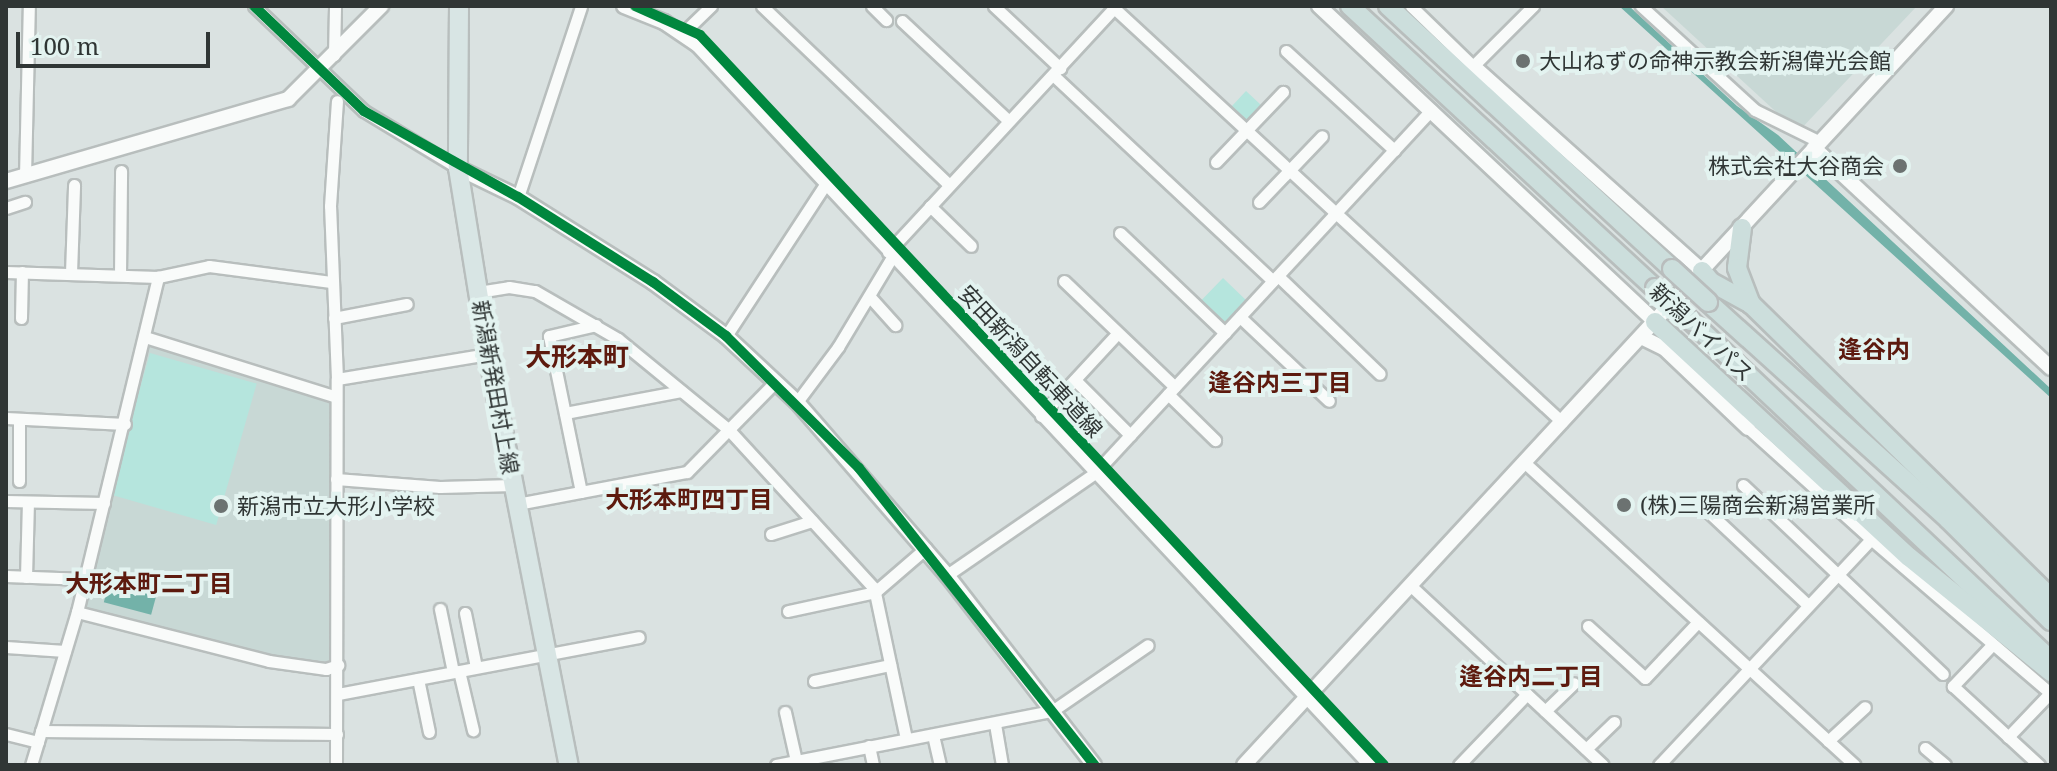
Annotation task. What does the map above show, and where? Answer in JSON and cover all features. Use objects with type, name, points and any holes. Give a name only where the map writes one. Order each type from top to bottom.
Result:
[{"type":"highway","name":"新潟バイパス","points":[[1350,6],[2051,660]]},
{"type":"highway","name":"新潟バイパス","points":[[1388,6],[1948,519],[2051,621]]},
{"type":"highway","points":[[1742,228],[1737,268],[1751,304]]},
{"type":"highway","points":[[1702,271],[1711,282],[1751,304],[2051,598]]},
{"type":"highway","points":[[1655,322],[1909,557],[2051,672]]},
{"type":"main road","name":"新潟新発田村上線","points":[[459,6],[458,168],[488,354],[569,765]]},
{"type":"street","points":[[25,176],[29,6]]},
{"type":"street","points":[[254,6],[364,111],[458,168],[518,197],[653,282],[726,336],[797,402],[926,548],[1094,765]]},
{"type":"street","points":[[334,55],[335,6]]},
{"type":"street","points":[[6,181],[288,99],[321,70],[381,6]]},
{"type":"street","points":[[518,197],[581,6]]},
{"type":"street","points":[[624,6],[683,33],[1371,765]]},
{"type":"street","points":[[683,33],[711,6]]},
{"type":"street","points":[[762,6],[949,185]]},
{"type":"street","points":[[872,6],[886,20]]},
{"type":"street","points":[[994,6],[1056,71],[1380,374]]},
{"type":"street","points":[[1319,6],[1655,322]]},
{"type":"street","points":[[1411,6],[1473,66],[1702,271]]},
{"type":"street","points":[[1473,66],[1533,6]]},
{"type":"street","points":[[1641,6],[1755,110],[1817,145],[2051,368]]},
{"type":"street","points":[[1244,765],[1946,6]]},
{"type":"street","points":[[797,402],[870,297],[890,255],[949,185],[1115,7],[1562,422]]},
{"type":"street","points":[[902,21],[1009,121]]},
{"type":"street","points":[[1286,51],[1394,150]]},
{"type":"street","points":[[1216,162],[1283,92]]},
{"type":"street","points":[[336,765],[337,379],[330,206],[337,101]]},
{"type":"street","points":[[947,575],[1095,473],[1431,110]]},
{"type":"street","points":[[1259,202],[1322,136]]},
{"type":"street","points":[[120,275],[121,171]]},
{"type":"street","points":[[726,336],[826,183]]},
{"type":"street","points":[[71,273],[74,185]]},
{"type":"street","points":[[6,208],[25,202]]},
{"type":"street","points":[[930,206],[971,246]]},
{"type":"street","points":[[1120,233],[1225,333]]},
{"type":"street","points":[[6,272],[158,277],[209,266],[331,282]]},
{"type":"street","points":[[21,318],[22,272]]},
{"type":"street","points":[[31,765],[77,612],[125,424],[158,277]]},
{"type":"street","points":[[1064,281],[1215,440]]},
{"type":"street","points":[[478,292],[509,287],[535,291],[596,325],[729,430],[875,592],[906,739]]},
{"type":"street","points":[[870,297],[895,325]]},
{"type":"street","points":[[334,318],[407,304]]},
{"type":"street","points":[[1240,317],[1329,401]]},
{"type":"street","points":[[581,492],[549,336],[596,325]]},
{"type":"street","points":[[1041,416],[1117,334]]},
{"type":"street","points":[[145,337],[336,397]]},
{"type":"street","points":[[1641,337],[1664,348],[1871,539],[2050,693],[2008,737]]},
{"type":"street","points":[[337,379],[488,354]]},
{"type":"street","points":[[1075,380],[1130,435]]},
{"type":"street","points":[[517,504],[687,472],[775,382]]},
{"type":"street","points":[[565,413],[681,391]]},
{"type":"street","points":[[6,418],[125,424]]},
{"type":"street","points":[[19,419],[19,481]]},
{"type":"street","points":[[1525,463],[1854,765]]},
{"type":"street","points":[[336,479],[440,487],[513,485]]},
{"type":"street","points":[[1743,485],[1943,674]]},
{"type":"street","points":[[6,501],[104,503]]},
{"type":"street","points":[[26,577],[28,502]]},
{"type":"street","points":[[1701,505],[1808,605]]},
{"type":"street","points":[[771,534],[812,521]]},
{"type":"street","points":[[1659,765],[1871,539]]},
{"type":"street","points":[[788,611],[875,592],[926,548]]},
{"type":"street","points":[[6,576],[85,579]]},
{"type":"street","points":[[1411,586],[1603,765]]},
{"type":"street","points":[[440,609],[473,730]]},
{"type":"street","points":[[77,612],[269,661],[326,669],[338,665]]},
{"type":"street","points":[[465,613],[476,667]]},
{"type":"street","points":[[1588,626],[1645,678],[1698,622]]},
{"type":"street","points":[[338,694],[639,637]]},
{"type":"street","points":[[776,765],[1052,711],[1148,645]]},
{"type":"street","points":[[1992,645],[1953,686],[2039,765]]},
{"type":"street","points":[[6,647],[65,651]]},
{"type":"street","points":[[814,681],[890,665]]},
{"type":"street","points":[[418,679],[429,732]]},
{"type":"street","points":[[1545,711],[1574,683]]},
{"type":"street","points":[[1459,765],[1527,694]]},
{"type":"street","points":[[1828,741],[1865,707]]},
{"type":"street","points":[[785,712],[803,762]]},
{"type":"street","points":[[1586,749],[1614,722]]},
{"type":"street","points":[[995,724],[1002,765]]},
{"type":"street","points":[[6,734],[40,737],[337,734]]},
{"type":"street","points":[[933,735],[940,765]]},
{"type":"street","points":[[869,746],[873,765]]},
{"type":"street","points":[[1925,748],[1945,765]]},
{"type":"shaded area","points":[[1619,6],[1629,6],[1737,106],[1778,135],[2051,389],[2051,398]]},
{"type":"shaded area","points":[[1661,6],[1917,6],[1798,132]]},
{"type":"shaded area","points":[[1246,91],[1265,109],[1247,128],[1228,111]]},
{"type":"shaded area","points":[[1223,278],[1251,305],[1225,332],[1197,305]]},
{"type":"shaded area","name":"新潟市立大形小学校","points":[[153,345],[332,404],[334,662],[322,666],[269,657],[83,609],[148,347]]},
{"type":"shaded area","points":[[150,353],[257,384],[216,525],[109,494]]},
{"type":"shaded area","points":[[110,579],[157,592],[151,615],[104,602]]},
{"type":"cycle path","points":[[254,6],[364,111],[518,197],[653,282],[726,336],[859,468],[1094,765]]},
{"type":"cycle path","name":"安田新潟自転車道線","points":[[635,6],[700,35],[1384,765]]},
{"type":"place","name":"大山ねずの命神示教会新潟偉光会館","points":[[1523,61]]},
{"type":"place","name":"株式会社大谷商会","points":[[1900,166]]},
{"type":"place","name":"(株)三陽商会新潟営業所","points":[[1624,505]]},
{"type":"place","name":"新潟市立大形小学校","points":[[221,506]]},
{"type":"district","name":"逢谷内","points":[[1874,349]]},
{"type":"district","name":"大形本町","points":[[577,357]]},
{"type":"district","name":"逢谷内三丁目","points":[[1280,382]]},
{"type":"district","name":"大形本町四丁目","points":[[689,499]]},
{"type":"district","name":"大形本町二丁目","points":[[149,583]]},
{"type":"district","name":"逢谷内二丁目","points":[[1531,676]]}]
